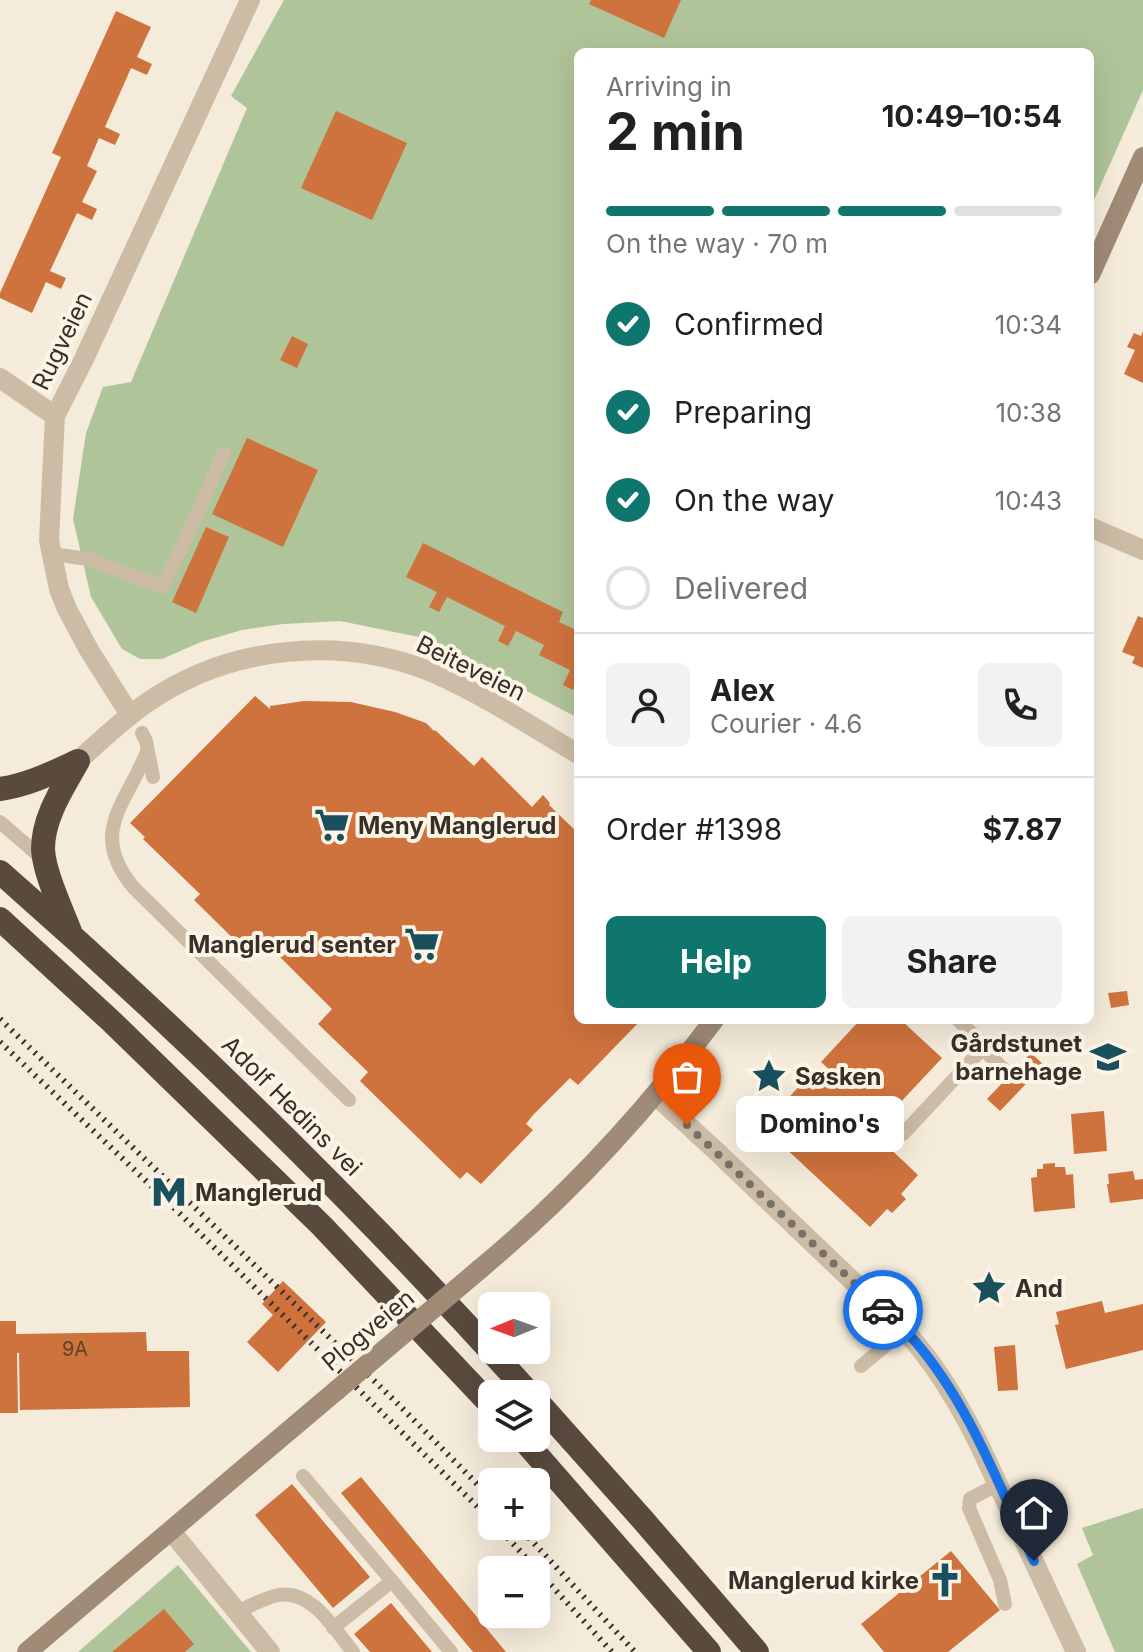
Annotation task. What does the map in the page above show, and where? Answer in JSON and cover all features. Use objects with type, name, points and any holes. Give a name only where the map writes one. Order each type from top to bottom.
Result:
[{"type":"highway","points":[[0,789],[20,786],[78,761]]},
{"type":"highway","points":[[71,937],[45,862],[43,847],[49,815],[78,761]]},
{"type":"highway","name":"Adolf Hedins vei","points":[[0,872],[268,1121],[383,1237],[517,1380]]},
{"type":"highway","points":[[0,919],[110,1020],[322,1226],[478,1391]]},
{"type":"highway","points":[[550,1416],[757,1652]]},
{"type":"highway","points":[[534,1452],[709,1652]]},
{"type":"street","name":"Rugveien","points":[[130,715],[89,650],[59,589],[49,540],[55,416],[90,347],[250,0]]},
{"type":"street","points":[[1094,266],[1143,157]]},
{"type":"street","points":[[0,378],[55,416]]},
{"type":"street","points":[[1094,529],[1143,550]]},
{"type":"street","name":"Beiteveien","points":[[78,761],[130,715],[173,686],[213,667],[267,654],[301,651],[387,657],[436,674],[574,752]]},
{"type":"street","name":"Plogveien","points":[[27,1652],[554,1204],[655,1095],[711,1024]]},
{"type":"street","points":[[655,1095],[904,1330],[940,1375],[961,1408],[1076,1652]]},
{"type":"street","points":[[171,1531],[270,1652]]},
{"type":"lane","points":[[52,554],[88,559],[162,587],[224,453]]},
{"type":"lane","points":[[142,733],[153,777]]},
{"type":"lane","points":[[147,752],[120,803],[112,830],[111,845],[123,874],[349,1100]]},
{"type":"lane","points":[[0,822],[45,862]]},
{"type":"lane","points":[[962,1024],[1007,1072]]},
{"type":"lane","points":[[903,1134],[985,1046]]},
{"type":"lane","points":[[861,1366],[904,1330]]},
{"type":"lane","points":[[303,1476],[451,1652]]},
{"type":"lane","points":[[998,1484],[970,1499],[969,1508],[1000,1580],[1005,1604]]},
{"type":"lane","points":[[333,1628],[392,1581]]},
{"type":"lane","points":[[237,1612],[269,1597],[291,1594],[312,1603],[353,1652]]},
{"type":"green space","points":[[284,0],[1143,0],[1143,90],[1094,200],[1094,48],[574,48],[574,716],[429,639],[340,621],[242,630],[201,642],[162,659],[140,659],[122,649],[91,597],[73,519],[86,433],[103,387],[131,382],[247,108],[231,96]]},
{"type":"green space","points":[[1143,1508],[1143,1652],[1115,1652],[1077,1564],[1093,1555],[1082,1528]]},
{"type":"green space","points":[[178,1565],[251,1652],[78,1652]]},
{"type":"building","points":[[591,0],[681,0],[664,38],[589,4]]},
{"type":"building","points":[[116,11],[151,27],[137,57],[152,64],[147,75],[131,68],[105,127],[120,134],[115,145],[99,138],[87,166],[97,171],[82,202],[97,209],[92,220],[77,213],[50,271],[66,278],[61,289],[46,282],[32,313],[0,298],[0,293],[61,157],[52,153]]},
{"type":"building","points":[[336,111],[407,143],[372,220],[301,188]]},
{"type":"building","points":[[1143,331],[1143,383],[1124,374],[1135,350],[1127,347],[1134,333],[1141,336]]},
{"type":"building","points":[[292,336],[308,344],[297,368],[280,360]]},
{"type":"building","points":[[247,438],[318,470],[283,547],[212,514]]},
{"type":"building","points":[[206,527],[229,537],[196,613],[172,602]]},
{"type":"building","points":[[423,543],[563,612],[559,622],[574,629],[573,690],[563,685],[570,670],[539,655],[544,645],[516,631],[508,646],[498,641],[505,626],[447,597],[439,612],[429,607],[437,592],[406,577]]},
{"type":"building","points":[[1138,616],[1143,618],[1143,668],[1132,663],[1135,657],[1122,652]]},
{"type":"building","name":"Manglerud senter","points":[[255,696],[270,709],[270,706],[304,701],[351,702],[426,723],[474,766],[482,757],[532,807],[543,795],[574,829],[574,1024],[637,1024],[578,1085],[570,1078],[533,1115],[526,1124],[533,1130],[481,1184],[467,1172],[460,1179],[360,1081],[368,1072],[318,1024],[332,1009],[260,937],[246,951],[194,900],[200,894],[130,823]]},
{"type":"building","points":[[1127,991],[1129,1005],[1111,1008],[1108,993]]},
{"type":"building","points":[[856,1024],[905,1024],[942,1058],[883,1121],[871,1110],[861,1121],[918,1175],[901,1194],[906,1199],[892,1213],[887,1209],[870,1227],[766,1130],[785,1109],[781,1106],[804,1081],[808,1085],[815,1078],[822,1085],[833,1073],[821,1062]]},
{"type":"building","points":[[1031,1053],[1044,1065],[1000,1111],[987,1099]]},
{"type":"building","points":[[1104,1111],[1107,1151],[1074,1154],[1071,1114]]},
{"type":"building","points":[[1055,1163],[1055,1167],[1065,1167],[1066,1175],[1073,1174],[1075,1208],[1034,1212],[1031,1178],[1037,1177],[1037,1169],[1043,1169],[1043,1164]]},
{"type":"building","points":[[1133,1171],[1135,1180],[1143,1179],[1143,1199],[1110,1203],[1108,1174]]},
{"type":"building","points":[[283,1281],[326,1322],[278,1372],[247,1342],[273,1315],[262,1304]]},
{"type":"building","points":[[1102,1301],[1105,1313],[1143,1304],[1143,1350],[1066,1369],[1055,1325],[1059,1324],[1056,1312]]},
{"type":"building","points":[[0,1321],[16,1321],[16,1334],[146,1332],[147,1351],[189,1351],[190,1407],[20,1410],[17,1353],[18,1413],[0,1413]]},
{"type":"building","points":[[1015,1345],[1018,1390],[998,1391],[994,1347]]},
{"type":"building","points":[[361,1477],[478,1618],[478,1628],[486,1628],[506,1652],[473,1652],[341,1493]]},
{"type":"building","points":[[292,1484],[370,1577],[333,1608],[255,1515]]},
{"type":"building","name":"Manglerud kirke","points":[[951,1551],[1000,1610],[948,1652],[884,1652],[861,1624]]},
{"type":"building","points":[[391,1603],[432,1652],[370,1652],[354,1634]]},
{"type":"building","points":[[164,1609],[194,1644],[185,1652],[112,1652]]},
{"type":"railway","points":[[0,1019],[478,1485]]},
{"type":"railway","points":[[0,1042],[164,1198],[478,1507]]},
{"type":"railway","points":[[510,1540],[612,1652]]},
{"type":"railway","points":[[531,1540],[635,1652]]},
{"type":"way so far","points":[[687,1125],[883,1310]]},
{"type":"place","name":"Meny Manglerud","points":[[332,825]]},
{"type":"place","name":"Manglerud senter","points":[[422,944]]},
{"type":"place","name":"Gårdstunet barnehage","points":[[1108,1057]]},
{"type":"place","name":"Søsken","points":[[769,1076]]},
{"type":"place","name":"Domino's","points":[[687,1125]]},
{"type":"place","name":"Manglerud","points":[[169,1192]]},
{"type":"place","name":"And","points":[[989,1288]]},
{"type":"place","name":"Manglerud kirke","points":[[945,1580]]},
{"type":"route","points":[[883,1310],[914,1341],[961,1408],[1034,1561]]}]
